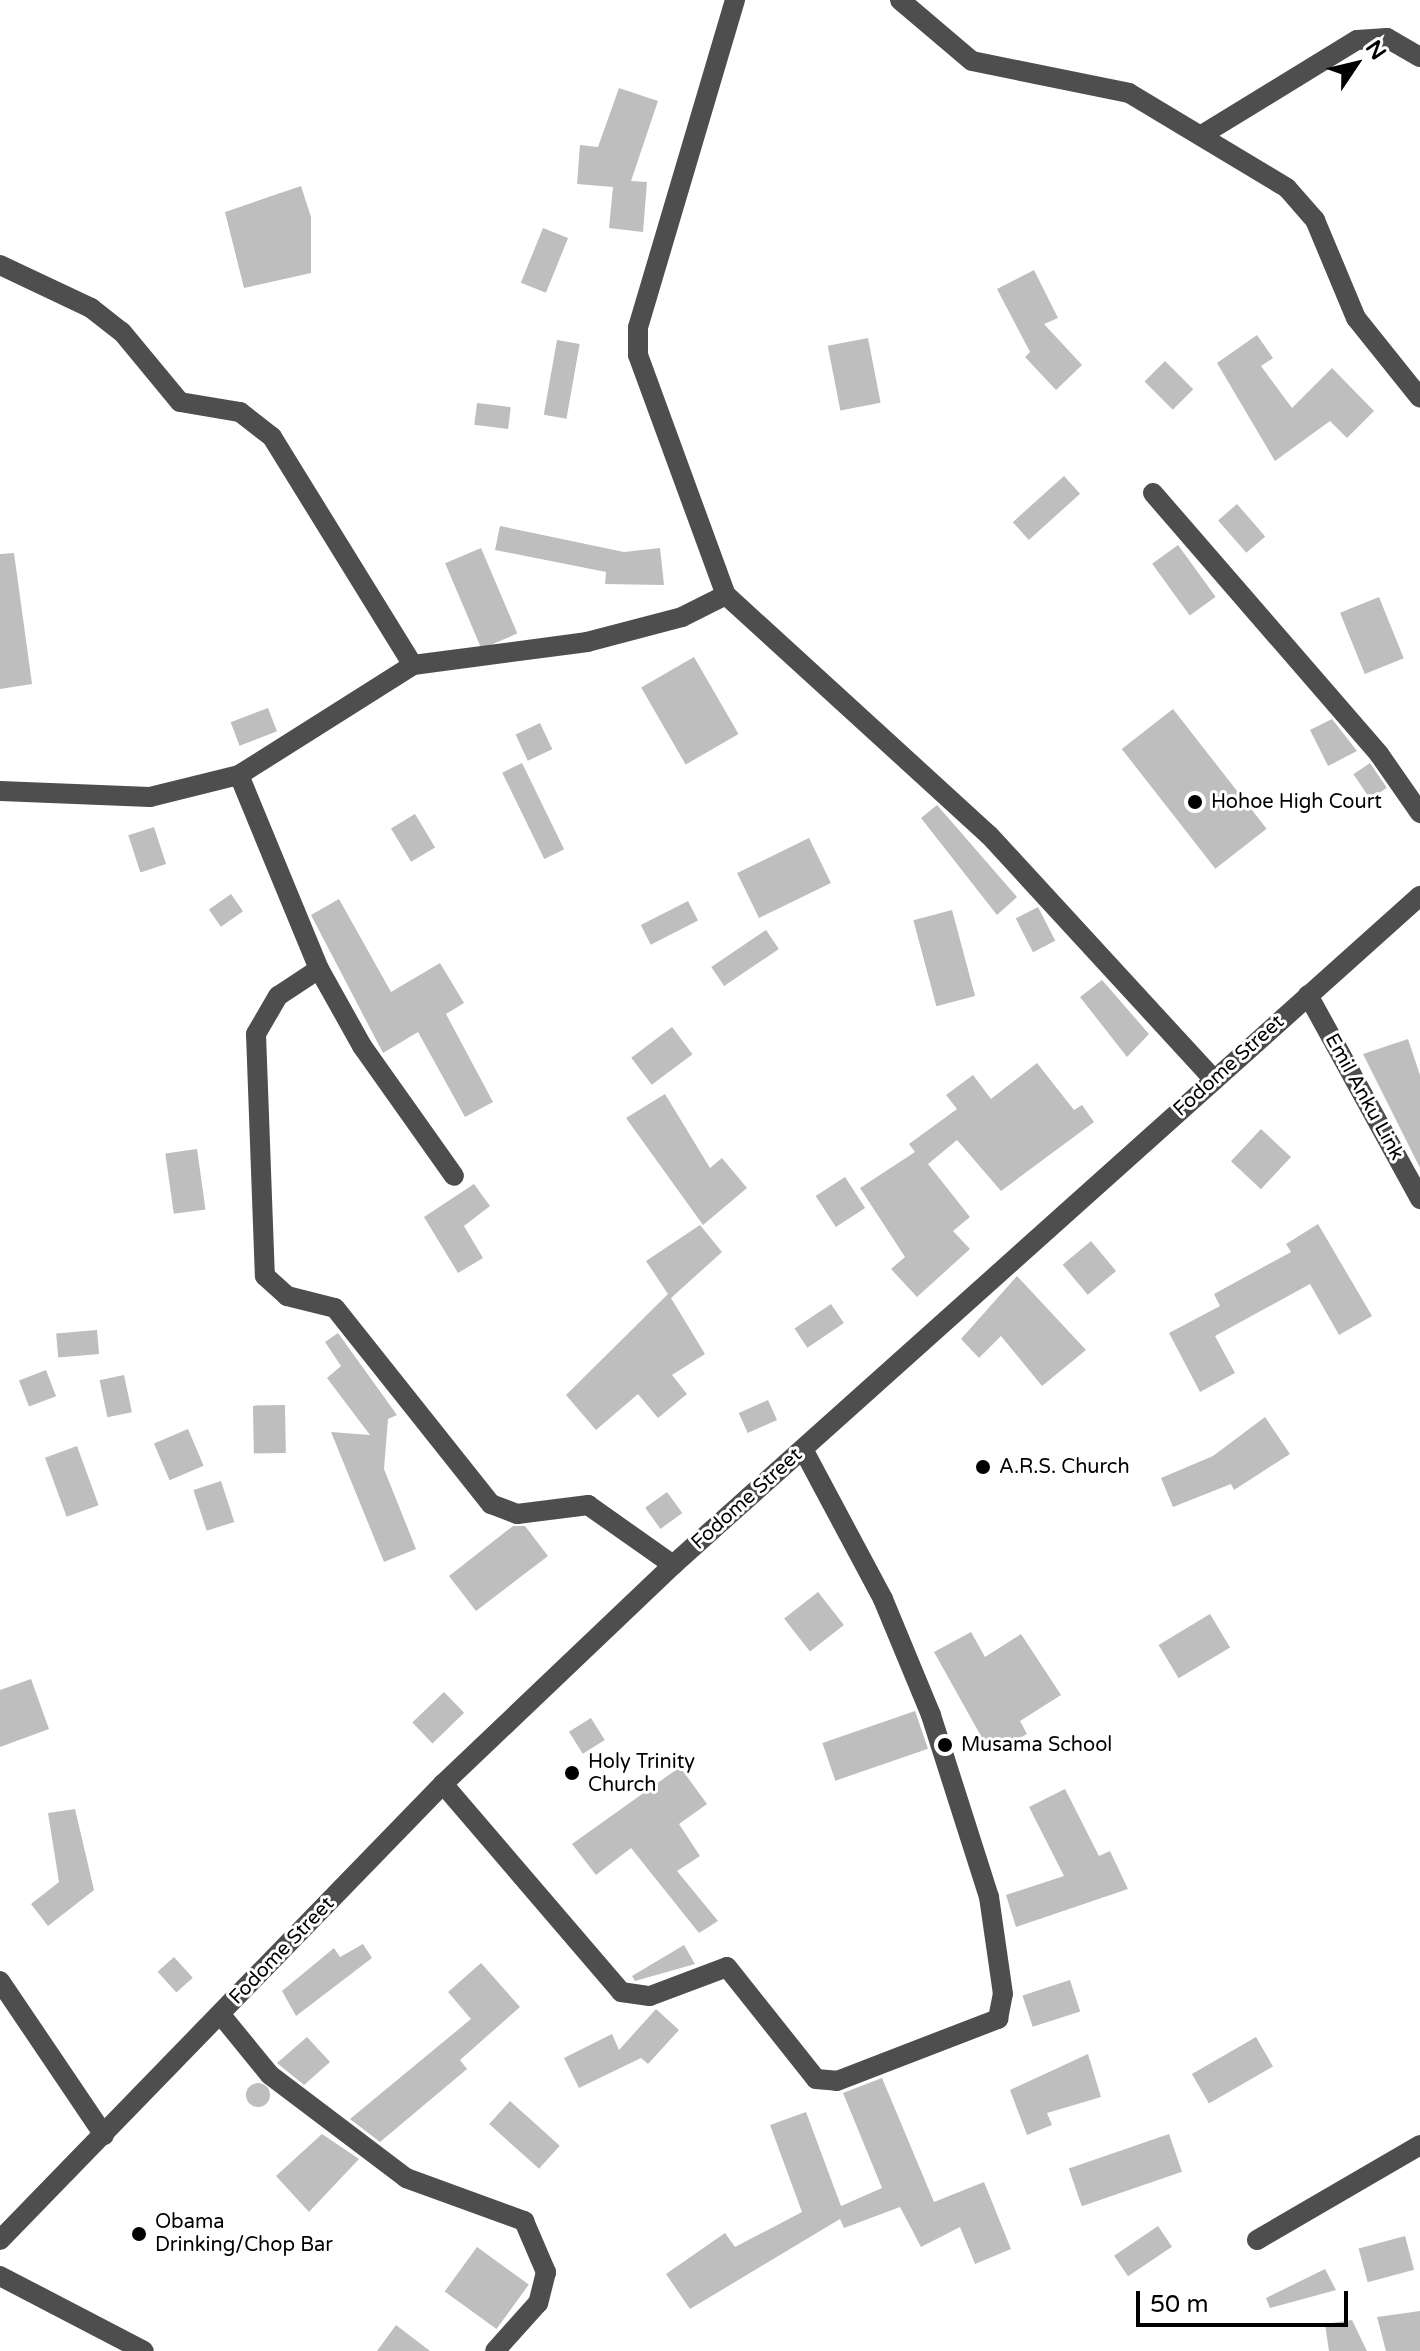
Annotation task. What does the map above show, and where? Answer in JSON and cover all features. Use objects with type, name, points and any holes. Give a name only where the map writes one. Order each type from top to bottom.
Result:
[{"type":"street","points":[[735,0],[638,327],[638,355],[726,595],[989,835],[1214,1080]]},
{"type":"street","points":[[900,0],[972,61],[1129,93],[1205,133],[1287,188],[1315,220],[1356,318],[1420,398]]},
{"type":"street","points":[[1205,133],[1357,40],[1387,38],[1420,57]]},
{"type":"street","points":[[0,265],[91,308],[180,402],[240,412],[272,437],[413,665]]},
{"type":"street","points":[[1153,493],[1379,754],[1420,813]]},
{"type":"street","points":[[0,791],[150,797],[239,775],[413,665],[587,642],[682,617],[726,595]]},
{"type":"street","points":[[239,775],[319,969],[362,1046],[454,1176]]},
{"type":"street","name":"Fodome Street","points":[[0,2240],[443,1784],[673,1565],[1420,896]]},
{"type":"street","points":[[319,969],[278,996],[256,1034],[265,1276],[287,1296],[335,1308],[491,1504],[517,1514],[588,1505],[673,1565]]},
{"type":"street","name":"Emil Anku Link","points":[[1308,995],[1420,1199]]},
{"type":"street","points":[[443,1784],[621,1992],[650,1996],[727,1967],[816,2079],[837,2081],[998,2019],[1004,2009],[989,1897],[931,1715],[883,1599],[803,1449]]},
{"type":"street","points":[[0,1981],[104,2135]]},
{"type":"street","points":[[221,2015],[270,2075],[406,2178],[524,2221],[546,2272],[538,2303],[495,2351]]},
{"type":"street","points":[[1257,2240],[1420,2145]]},
{"type":"street","points":[[0,2276],[144,2351]]},
{"type":"building","points":[[619,88],[658,101],[631,181],[647,182],[643,232],[609,228],[613,187],[577,184],[580,145],[598,147]]},
{"type":"building","points":[[301,186],[311,217],[311,273],[244,288],[225,212]]},
{"type":"building","points":[[543,228],[568,238],[546,293],[521,283]]},
{"type":"building","points":[[1034,270],[1058,318],[1044,324],[1082,365],[1056,390],[1025,357],[1030,352],[997,289]]},
{"type":"building","points":[[1257,335],[1273,358],[1261,366],[1292,408],[1332,368],[1374,411],[1347,438],[1330,421],[1275,461],[1217,363]]},
{"type":"building","points":[[868,338],[881,403],[840,411],[828,346]]},
{"type":"building","points":[[557,340],[580,344],[566,419],[544,415]]},
{"type":"building","points":[[1165,361],[1193,389],[1173,410],[1144,382]]},
{"type":"building","points":[[477,403],[511,407],[508,429],[474,425]]},
{"type":"building","points":[[1064,476],[1080,494],[1029,540],[1013,522]]},
{"type":"building","points":[[1237,504],[1265,536],[1246,553],[1218,520]]},
{"type":"building","points":[[500,526],[624,552],[660,548],[664,585],[605,584],[606,572],[495,550]]},
{"type":"building","points":[[1178,545],[1216,597],[1190,616],[1152,564]]},
{"type":"building","points":[[481,548],[517,634],[481,649],[445,563]]},
{"type":"building","points":[[14,553],[32,684],[0,689],[0,554]]},
{"type":"building","points":[[1379,597],[1404,658],[1365,674],[1340,613]]},
{"type":"building","points":[[694,657],[739,734],[686,765],[641,688]]},
{"type":"building","points":[[268,708],[277,731],[240,746],[231,722]]},
{"type":"building","points":[[1173,709],[1267,829],[1215,869],[1122,749]]},
{"type":"building","points":[[1332,719],[1357,751],[1328,766],[1310,730]]},
{"type":"building","points":[[540,723],[552,749],[528,761],[516,734]]},
{"type":"building","points":[[522,763],[564,849],[544,859],[502,773]]},
{"type":"building","points":[[1370,763],[1387,788],[1370,799],[1353,774]]},
{"type":"building","points":[[937,805],[1017,897],[997,915],[921,818]]},
{"type":"building","points":[[415,814],[435,847],[411,862],[391,828]]},
{"type":"building","points":[[154,827],[166,864],[140,872],[128,835]]},
{"type":"building","points":[[809,838],[831,883],[759,918],[737,873]]},
{"type":"building","points":[[231,894],[243,911],[221,927],[209,909]]},
{"type":"building","points":[[339,899],[391,992],[440,963],[464,1003],[446,1014],[493,1102],[465,1117],[418,1032],[383,1053],[311,915]]},
{"type":"building","points":[[688,901],[698,921],[651,945],[641,925]]},
{"type":"building","points":[[1038,907],[1055,941],[1033,952],[1016,918]]},
{"type":"building","points":[[952,910],[975,996],[936,1006],[913,920]]},
{"type":"building","points":[[766,930],[779,949],[724,986],[711,967]]},
{"type":"building","points":[[1102,980],[1149,1034],[1127,1057],[1080,997]]},
{"type":"building","points":[[672,1027],[692,1054],[652,1085],[631,1058]]},
{"type":"building","points":[[1408,1039],[1420,1075],[1420,1168],[1363,1054]]},
{"type":"building","points":[[1037,1063],[1074,1110],[1082,1105],[1094,1122],[1001,1191],[957,1140],[928,1164],[970,1217],[953,1231],[970,1249],[917,1297],[891,1269],[905,1257],[860,1188],[915,1152],[909,1144],[957,1109],[946,1095],[973,1075],[991,1099]]},
{"type":"building","points":[[665,1094],[710,1168],[722,1158],[747,1188],[703,1225],[626,1118]]},
{"type":"building","points":[[1261,1129],[1291,1157],[1261,1189],[1231,1161]]},
{"type":"building","points":[[197,1149],[205,1209],[174,1214],[165,1153]]},
{"type":"building","points":[[845,1177],[865,1208],[836,1227],[816,1196]]},
{"type":"building","points":[[474,1184],[490,1206],[464,1226],[483,1258],[458,1273],[424,1217]]},
{"type":"building","points":[[1318,1224],[1372,1316],[1339,1335],[1310,1284],[1215,1336],[1235,1373],[1200,1392],[1169,1333],[1220,1306],[1214,1294],[1291,1252],[1286,1244]]},
{"type":"building","points":[[700,1225],[722,1252],[671,1298],[705,1354],[672,1375],[687,1394],[658,1418],[638,1394],[596,1430],[566,1395],[668,1294],[646,1261]]},
{"type":"building","points":[[1091,1241],[1116,1271],[1088,1295],[1063,1265]]},
{"type":"building","points":[[1017,1276],[1086,1350],[1042,1386],[1001,1336],[979,1358],[961,1339]]},
{"type":"building","points":[[831,1304],[844,1323],[807,1348],[795,1329]]},
{"type":"building","points":[[97,1330],[99,1354],[58,1357],[56,1334]]},
{"type":"building","points":[[338,1333],[397,1415],[388,1419],[384,1469],[416,1549],[384,1562],[331,1432],[370,1435],[327,1378],[341,1366],[325,1342]]},
{"type":"building","points":[[46,1370],[56,1396],[29,1407],[19,1380]]},
{"type":"building","points":[[124,1375],[132,1412],[107,1417],[100,1380]]},
{"type":"building","points":[[768,1400],[777,1420],[748,1433],[739,1413]]},
{"type":"building","points":[[285,1405],[286,1453],[254,1454],[253,1406]]},
{"type":"building","points":[[1265,1417],[1290,1454],[1234,1490],[1231,1484],[1173,1507],[1161,1478],[1213,1456]]},
{"type":"building","points":[[188,1429],[204,1466],[170,1480],[154,1443]]},
{"type":"building","points":[[77,1446],[99,1505],[67,1517],[45,1458]]},
{"type":"building","points":[[221,1481],[234,1522],[207,1531],[193,1490]]},
{"type":"building","points":[[667,1492],[682,1513],[660,1529],[645,1508]]},
{"type":"building","points":[[513,1526],[525,1526],[548,1556],[476,1611],[449,1576]]},
{"type":"building","points":[[818,1592],[844,1625],[810,1652],[784,1618]]},
{"type":"building","points":[[1210,1614],[1230,1647],[1179,1678],[1159,1645]]},
{"type":"building","points":[[971,1632],[985,1657],[1021,1634],[1061,1695],[1020,1721],[1027,1734],[991,1754],[934,1652]]},
{"type":"building","points":[[31,1679],[49,1729],[0,1747],[0,1690]]},
{"type":"building","points":[[444,1692],[464,1713],[432,1743],[412,1723]]},
{"type":"building","points":[[915,1711],[928,1749],[835,1781],[822,1743]]},
{"type":"building","points":[[591,1718],[605,1740],[583,1754],[569,1732]]},
{"type":"building","points":[[680,1767],[707,1804],[679,1824],[700,1856],[677,1871],[718,1921],[699,1933],[631,1848],[596,1875],[572,1844]]},
{"type":"building","points":[[1065,1789],[1099,1856],[1110,1851],[1128,1889],[1016,1927],[1006,1895],[1064,1876],[1029,1807]]},
{"type":"building","points":[[75,1809],[94,1890],[48,1926],[31,1904],[59,1882],[48,1813]]},
{"type":"building","points":[[363,1944],[372,1958],[296,2016],[282,1991],[334,1948],[340,1957]]},
{"type":"building","points":[[684,1945],[695,1964],[635,1981],[632,1976]]},
{"type":"building","points":[[174,1957],[193,1978],[176,1993],[158,1972]]},
{"type":"building","points":[[481,1963],[520,2007],[460,2060],[467,2069],[380,2142],[350,2119],[471,2019],[448,1992]]},
{"type":"building","points":[[1070,1980],[1080,2011],[1033,2027],[1022,1995]]},
{"type":"building","points":[[656,2009],[679,2030],[648,2064],[641,2058],[579,2088],[564,2058],[612,2034],[619,2050]]},
{"type":"building","points":[[307,2037],[330,2062],[304,2085],[277,2063]]},
{"type":"building","points":[[1256,2037],[1273,2066],[1209,2103],[1192,2074]]},
{"type":"building","points":[[1088,2054],[1101,2097],[1047,2113],[1052,2125],[1027,2135],[1010,2090]]},
{"type":"building","points":[[882,2078],[934,2202],[984,2182],[1011,2249],[975,2264],[960,2227],[921,2247],[900,2207],[844,2228],[840,2219],[690,2309],[666,2274],[725,2233],[735,2247],[802,2212],[770,2125],[806,2112],[841,2206],[882,2188],[843,2093]]},
{"type":"building","points":[[258,2083],[269,2090],[270,2095],[263,2106],[258,2107],[247,2100],[246,2095],[253,2084]]},
{"type":"building","points":[[510,2101],[560,2146],[539,2169],[489,2124]]},
{"type":"building","points":[[322,2134],[359,2159],[309,2212],[276,2176]]},
{"type":"building","points":[[1169,2134],[1182,2172],[1082,2206],[1069,2169]]},
{"type":"building","points":[[1158,2226],[1172,2247],[1128,2276],[1114,2256]]},
{"type":"building","points":[[1405,2236],[1414,2270],[1368,2282],[1359,2248]]},
{"type":"building","points":[[477,2247],[529,2285],[496,2329],[445,2291]]},
{"type":"building","points":[[1325,2269],[1336,2290],[1270,2308],[1266,2298]]},
{"type":"building","points":[[1420,2311],[1420,2351],[1386,2351],[1377,2317]]},
{"type":"building","points":[[1352,2320],[1367,2351],[1329,2351],[1325,2324]]},
{"type":"building","points":[[396,2325],[430,2351],[377,2351]]},
{"type":"place","name":"Hohoe High Court","points":[[1195,802]]},
{"type":"place","name":"A.R.S. Church","points":[[983,1467]]},
{"type":"place","name":"Musama School","points":[[945,1745]]},
{"type":"place","name":"Holy Trinity Church","points":[[572,1773]]},
{"type":"place","name":"Obama Drinking/Chop Bar","points":[[139,2234]]}]
